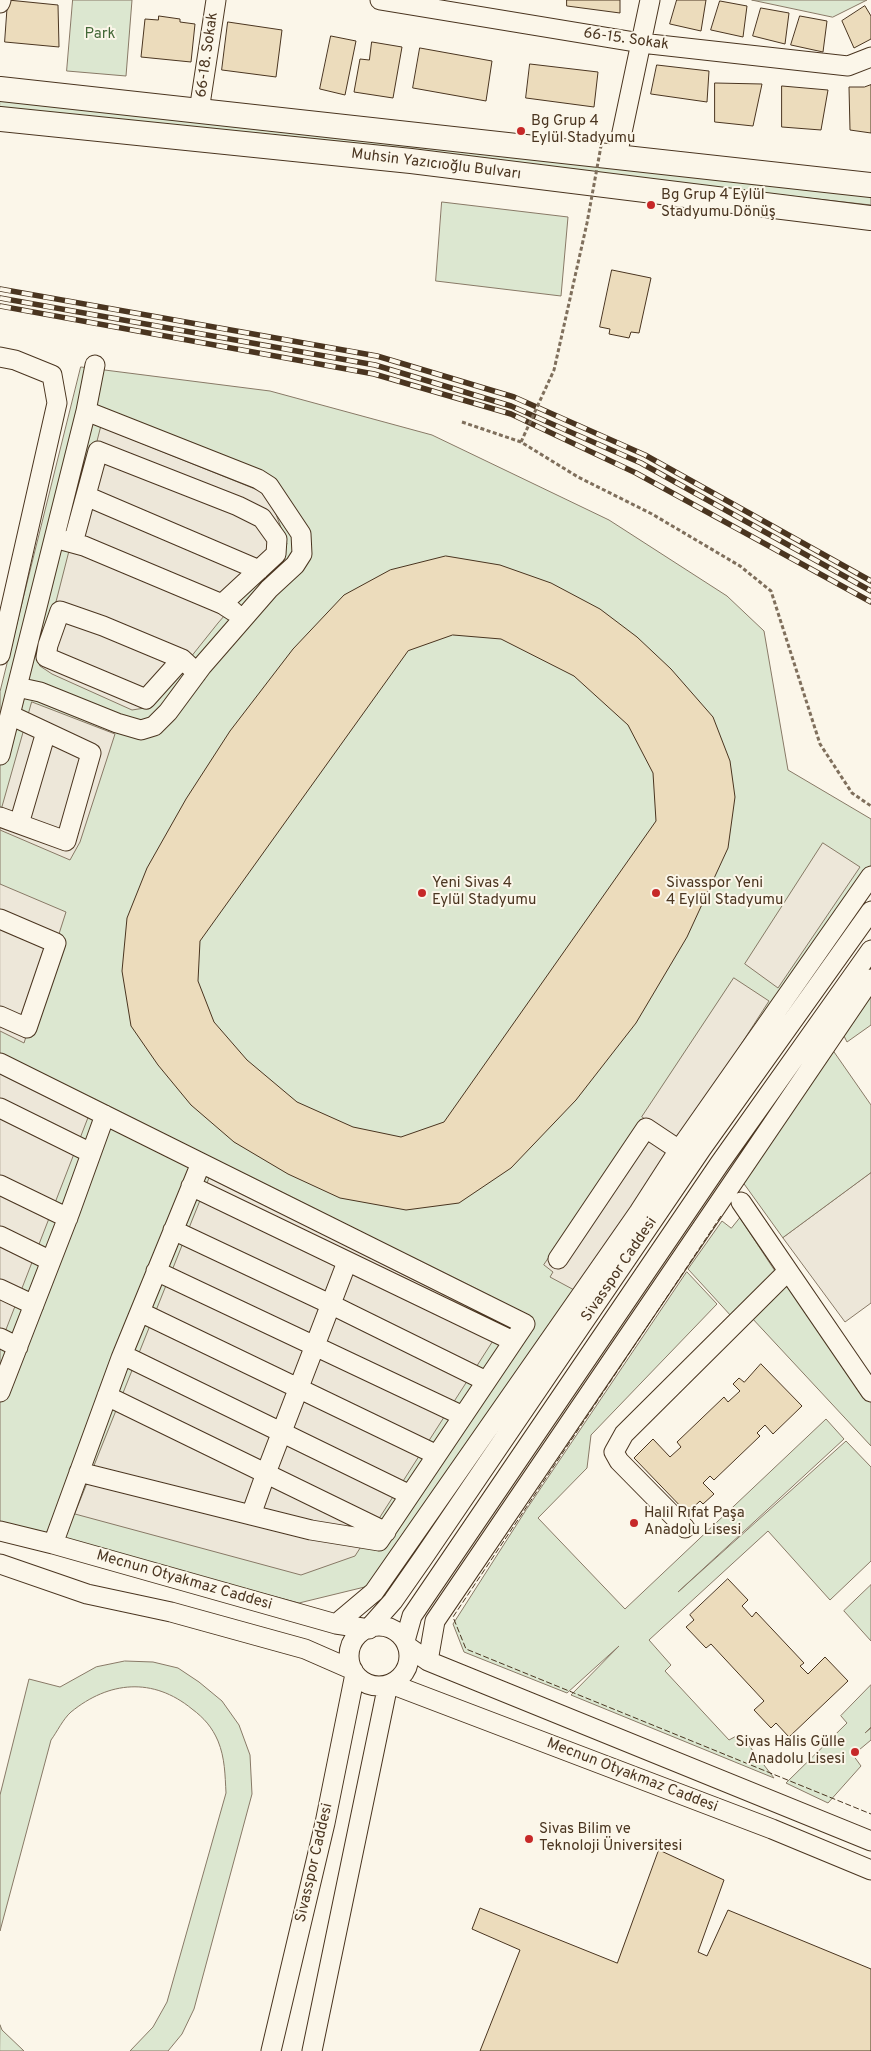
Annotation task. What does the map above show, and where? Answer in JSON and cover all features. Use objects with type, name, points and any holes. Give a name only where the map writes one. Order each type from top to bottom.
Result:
[{"type":"main road","name":"Muhsin Yazıcıoğlu Bulvarı","points":[[0,89],[871,184]]},
{"type":"main road","name":"Muhsin Yazıcıoğlu Bulvarı","points":[[0,119],[410,161],[871,218]]},
{"type":"street","name":"66-18. Sokak","points":[[199,110],[216,0]]},
{"type":"street","name":"66-15. Sokak","points":[[380,0],[641,43],[848,66],[871,57]]},
{"type":"street","points":[[616,156],[650,0]]},
{"type":"street","points":[[0,357],[15,360],[52,376],[57,403],[0,655]]},
{"type":"street","points":[[0,755],[86,411],[95,365]]},
{"type":"street","points":[[17,687],[40,692],[117,723],[141,730],[154,726],[168,712],[197,672],[269,589],[295,565],[302,554],[300,534],[269,486],[249,476],[86,411]]},
{"type":"street","points":[[73,543],[98,450],[238,506],[262,518],[277,539],[276,554],[222,604]]},
{"type":"street","points":[[86,496],[259,570]]},
{"type":"street","points":[[53,538],[73,543],[222,604],[244,618]]},
{"type":"street","points":[[182,659],[146,699],[46,658],[48,645],[60,611],[103,626],[182,659],[197,672]]},
{"type":"street","points":[[0,817],[66,841],[91,753],[10,715]]},
{"type":"street","points":[[20,824],[46,732]]},
{"type":"street","points":[[336,1624],[374,1592],[871,876]]},
{"type":"street","name":"Sivasspor Caddesi","points":[[369,1629],[393,1601],[702,1148],[871,911]]},
{"type":"street","points":[[0,920],[56,943],[27,1028],[0,1016]]},
{"type":"street","name":"Sivasspor Caddesi","points":[[406,1644],[412,1616],[720,1163],[871,950]]},
{"type":"street","points":[[428,1660],[434,1621],[871,979]]},
{"type":"street","points":[[0,1063],[525,1324],[379,1541],[311,1530],[79,1472]]},
{"type":"street","points":[[0,1108],[91,1153]]},
{"type":"street","points":[[0,1391],[68,1218],[105,1115]]},
{"type":"street","points":[[558,1259],[646,1128],[679,1150]]},
{"type":"street","points":[[53,1544],[107,1396],[201,1163]]},
{"type":"street","points":[[0,1185],[68,1218]]},
{"type":"street","points":[[191,1186],[513,1341]]},
{"type":"street","points":[[741,1202],[871,1392]]},
{"type":"street","points":[[173,1230],[330,1304],[486,1381]]},
{"type":"street","points":[[0,1236],[51,1261]]},
{"type":"street","points":[[252,1515],[281,1432],[347,1262]]},
{"type":"street","points":[[156,1271],[463,1416]]},
{"type":"street","points":[[685,1528],[619,1461],[614,1452],[624,1434],[788,1272]]},
{"type":"street","points":[[0,1289],[34,1305]]},
{"type":"street","points":[[140,1312],[437,1455]]},
{"type":"street","points":[[0,1338],[18,1347]]},
{"type":"street","points":[[123,1355],[410,1495]]},
{"type":"street","points":[[107,1396],[386,1532]]},
{"type":"street","name":"Mecnun Otyakmaz Caddesi","points":[[0,1532],[53,1544],[336,1624],[369,1629]]},
{"type":"street","points":[[0,1564],[87,1594],[171,1612],[305,1649],[354,1672],[362,1681],[372,1685],[382,1686],[391,1684]]},
{"type":"street","points":[[312,2051],[386,1694],[391,1684],[403,1674],[408,1665],[406,1644],[398,1634],[389,1629],[379,1627],[369,1629],[357,1637],[352,1645],[350,1655],[354,1672]]},
{"type":"street","name":"Mecnun Otyakmaz Caddesi","points":[[406,1644],[428,1660],[871,1841]]},
{"type":"street","name":"Sivasspor Caddesi","points":[[270,2051],[325,1823],[354,1672]]},
{"type":"street","name":"Mecnun Otyakmaz Caddesi","points":[[391,1684],[772,1829],[871,1870]]},
{"type":"path","points":[[521,442],[554,370],[587,223],[603,135]]},
{"type":"path","points":[[462,422],[521,442],[578,477],[652,514],[740,566],[771,591],[820,744],[852,793],[871,806]]},
{"type":"green space","name":"Park","points":[[73,0],[132,0],[126,76],[67,71]]},
{"type":"green space","points":[[752,0],[867,0],[833,17]]},
{"type":"green space","points":[[0,100],[871,196],[871,205],[0,108]]},
{"type":"green space","points":[[442,202],[568,217],[561,296],[436,281]]},
{"type":"green space","points":[[81,367],[270,391],[432,435],[609,520],[727,596],[764,631],[788,770],[871,819],[871,866],[377,1584],[299,1603],[0,1524],[0,692]]},
{"type":"green space","points":[[871,989],[871,1025],[847,1042],[842,1032]]},
{"type":"green space","points":[[832,1049],[871,1105],[871,1173],[783,1238],[742,1181]]},
{"type":"green space","points":[[740,1218],[777,1274],[732,1317],[688,1269],[722,1221],[731,1228]]},
{"type":"green space","points":[[687,1272],[717,1304],[591,1435],[587,1468],[538,1518],[625,1609],[826,1419],[844,1439],[678,1592],[846,1441],[871,1467],[871,1561],[830,1600],[768,1531],[649,1640],[671,1665],[665,1671],[729,1740],[740,1734],[774,1778],[571,1695],[619,1646],[567,1693],[464,1652],[453,1624],[526,1510]]},
{"type":"green space","points":[[790,1281],[871,1399],[871,1446],[751,1317]]},
{"type":"green space","points":[[871,1585],[871,1641],[844,1611]]},
{"type":"green space","points":[[125,1661],[153,1662],[178,1668],[199,1682],[222,1701],[239,1725],[250,1755],[252,1794],[194,2009],[182,2034],[168,2051],[130,2051],[153,2027],[167,2002],[226,1793],[223,1760],[218,1741],[207,1723],[192,1709],[162,1692],[147,1688],[131,1687],[100,1694],[68,1715],[51,1740],[0,1931],[0,1795],[29,1679],[60,1687],[96,1667]]},
{"type":"green space","points":[[871,1685],[871,1727],[865,1733],[871,1728],[871,1740],[853,1755],[861,1766],[828,1803],[786,1783],[847,1723],[841,1716]]},
{"type":"green space","points":[[0,2025],[2,2030],[24,2051],[0,2051]]},
{"type":"shaded area","points":[[101,427],[260,491],[273,506],[287,544],[218,623],[151,707],[132,710],[52,674],[40,666]]},
{"type":"shaded area","points":[[32,702],[115,734],[80,842],[70,860],[0,830],[0,814]]},
{"type":"shaded area","points":[[823,843],[860,867],[778,988],[745,964]]},
{"type":"shaded area","points":[[0,884],[66,912],[24,1043],[0,1031]]},
{"type":"shaded area","points":[[734,978],[769,1001],[678,1142],[642,1117]]},
{"type":"shaded area","points":[[0,1071],[89,1115],[0,1345]]},
{"type":"shaded area","points":[[636,1129],[672,1154],[576,1291],[550,1277],[553,1272],[544,1265]]},
{"type":"shaded area","points":[[871,1173],[871,1303],[845,1322],[783,1238]]},
{"type":"shaded area","points":[[211,1174],[505,1322],[355,1556],[301,1575],[75,1514]]},
{"type":"building","points":[[8,0],[58,5],[59,47],[5,42]]},
{"type":"building","points":[[567,0],[620,0],[620,13],[567,6]]},
{"type":"building","points":[[677,0],[706,0],[701,31],[670,24]]},
{"type":"building","points":[[720,1],[747,6],[743,37],[711,30]]},
{"type":"building","points":[[865,6],[871,16],[871,39],[854,48],[842,21]]},
{"type":"building","points":[[761,8],[789,13],[785,44],[753,36]]},
{"type":"building","points":[[159,16],[180,19],[180,22],[195,24],[191,62],[141,57],[145,19],[158,20]]},
{"type":"building","points":[[800,16],[827,21],[823,52],[791,45]]},
{"type":"building","points":[[228,22],[282,30],[276,77],[222,70]]},
{"type":"building","points":[[331,36],[356,41],[345,95],[320,89]]},
{"type":"building","points":[[372,42],[402,47],[393,98],[354,92],[360,59],[369,60]]},
{"type":"building","points":[[420,48],[492,61],[486,101],[413,88]]},
{"type":"building","points":[[530,64],[598,72],[594,107],[526,98]]},
{"type":"building","points":[[657,65],[709,71],[707,102],[651,94]]},
{"type":"building","points":[[715,83],[762,84],[753,126],[715,122]]},
{"type":"building","points":[[871,85],[871,133],[850,130],[849,87]]},
{"type":"building","points":[[782,86],[828,90],[821,130],[782,127]]},
{"type":"building","points":[[612,270],[651,278],[639,333],[631,332],[629,338],[609,334],[610,329],[600,327]]},
{"type":"building","name":"Sivasspor Yeni 4 Eylül Stadyumu","points":[[446,556],[500,565],[551,583],[600,609],[637,637],[671,669],[713,717],[730,761],[735,797],[728,848],[687,937],[636,1023],[576,1100],[511,1168],[459,1203],[406,1210],[340,1198],[288,1174],[234,1142],[191,1105],[158,1065],[131,1026],[122,971],[127,918],[147,868],[186,799],[230,731],[293,649],[344,595],[390,570]],"holes":[[[453,635],[501,639],[574,676],[628,725],[653,773],[656,821],[444,1122],[401,1137],[353,1127],[297,1102],[247,1060],[214,1022],[198,981],[200,941],[408,651]]]},
{"type":"building","points":[[761,1364],[802,1406],[773,1434],[765,1425],[757,1433],[760,1436],[714,1480],[710,1476],[703,1483],[714,1494],[703,1504],[700,1501],[687,1513],[634,1458],[653,1439],[670,1457],[681,1447],[677,1442],[724,1397],[728,1402],[740,1391],[733,1384],[739,1378],[744,1382]]},
{"type":"building","points":[[728,1579],[748,1600],[742,1606],[752,1617],[756,1612],[804,1663],[800,1666],[808,1674],[825,1657],[848,1681],[789,1737],[776,1723],[771,1728],[754,1710],[764,1701],[711,1644],[706,1648],[686,1627],[694,1620],[690,1615]]},
{"type":"building","points":[[659,1850],[724,1880],[698,1952],[707,1956],[728,1910],[871,1969],[871,2051],[480,2051],[520,1950],[472,1929],[480,1908],[617,1963]]},
{"type":"railway","points":[[0,289],[377,356],[514,397],[645,455],[871,581]]},
{"type":"railway","points":[[0,298],[375,365],[511,406],[641,463],[871,591]]},
{"type":"railway","points":[[0,306],[374,374],[511,414],[636,473],[871,602]]},
{"type":"fence","points":[[721,1216],[453,1617],[466,1649],[871,1814]]},
{"type":"place","name":"Bg Grup 4 Eylül Stadyumu","points":[[521,131]]},
{"type":"place","name":"Bg Grup 4 Eylül Stadyumu Dönüş","points":[[651,205]]},
{"type":"place","name":"Yeni Sivas 4 Eylül Stadyumu","points":[[422,893]]},
{"type":"place","name":"Sivasspor Yeni 4 Eylül Stadyumu","points":[[656,893]]},
{"type":"place","name":"Halil Rıfat Paşa Anadolu Lisesi","points":[[634,1523]]},
{"type":"place","name":"Sivas Halis Gülle Anadolu Lisesi","points":[[855,1752]]},
{"type":"place","name":"Sivas Bilim ve Teknoloji Üniversitesi","points":[[529,1839]]}]
